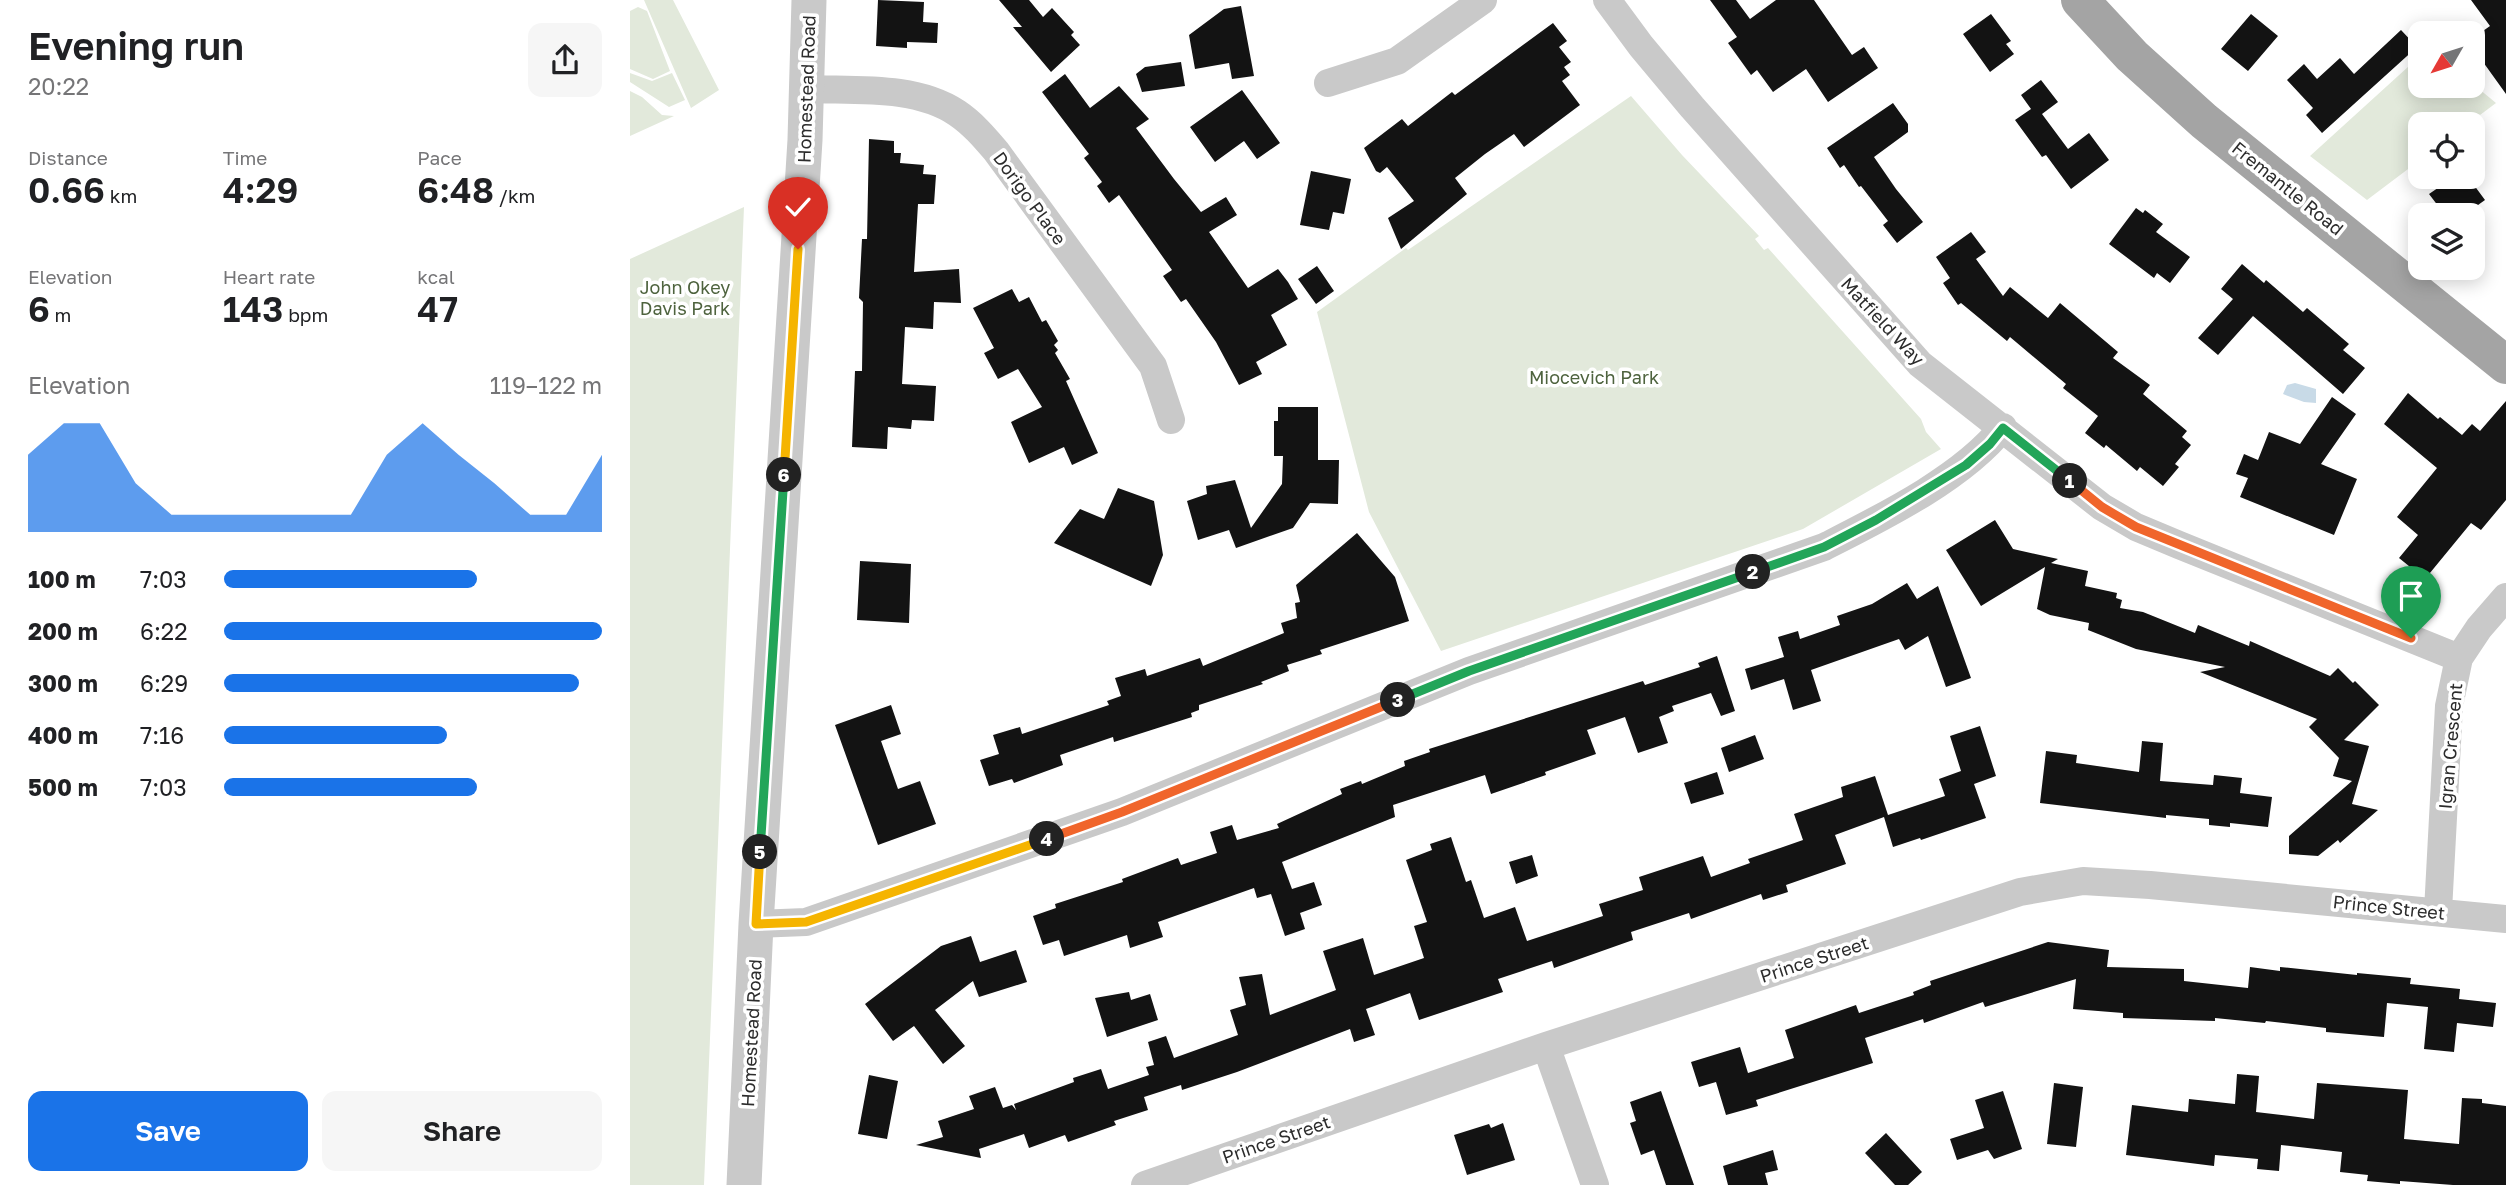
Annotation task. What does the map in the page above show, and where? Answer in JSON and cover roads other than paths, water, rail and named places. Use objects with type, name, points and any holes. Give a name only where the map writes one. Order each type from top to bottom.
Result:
[{"type":"main road","name":"Fremantle Road","points":[[2080,0],[2132,56],[2204,121],[2506,365]]},
{"type":"street","name":"Homestead Road","points":[[744,1185],[756,924],[807,89],[809,0]]},
{"type":"street","points":[[1328,83],[1397,61],[1483,0]]},
{"type":"street","name":"Matfield Way","points":[[1607,0],[1692,107],[1920,364],[2102,507],[2136,527],[2459,658]]},
{"type":"street","name":"Dorigo Place","points":[[807,89],[911,96],[956,113],[978,131],[996,151],[1153,366],[1171,420]]},
{"type":"street","points":[[756,924],[806,922],[1122,812],[1469,671],[1824,547],[1876,520],[1966,465],[1990,444],[2003,428]]},
{"type":"street","name":"Igran Crescent","points":[[2438,911],[2449,706],[2459,658],[2479,628],[2506,597]]},
{"type":"street","name":"Prince Street","points":[[1145,1185],[1546,1046],[2020,892],[2083,881],[2150,884],[2506,919]]},
{"type":"street","points":[[1546,1046],[1595,1185]]},
{"type":"water","points":[[2295,383],[2316,389],[2316,403],[2304,402],[2283,394],[2287,385]]},
{"type":"park label","name":"John Okey Davis Park","points":[[685,297]]},
{"type":"park label","name":"Miocevich Park","points":[[1594,377]]}]
